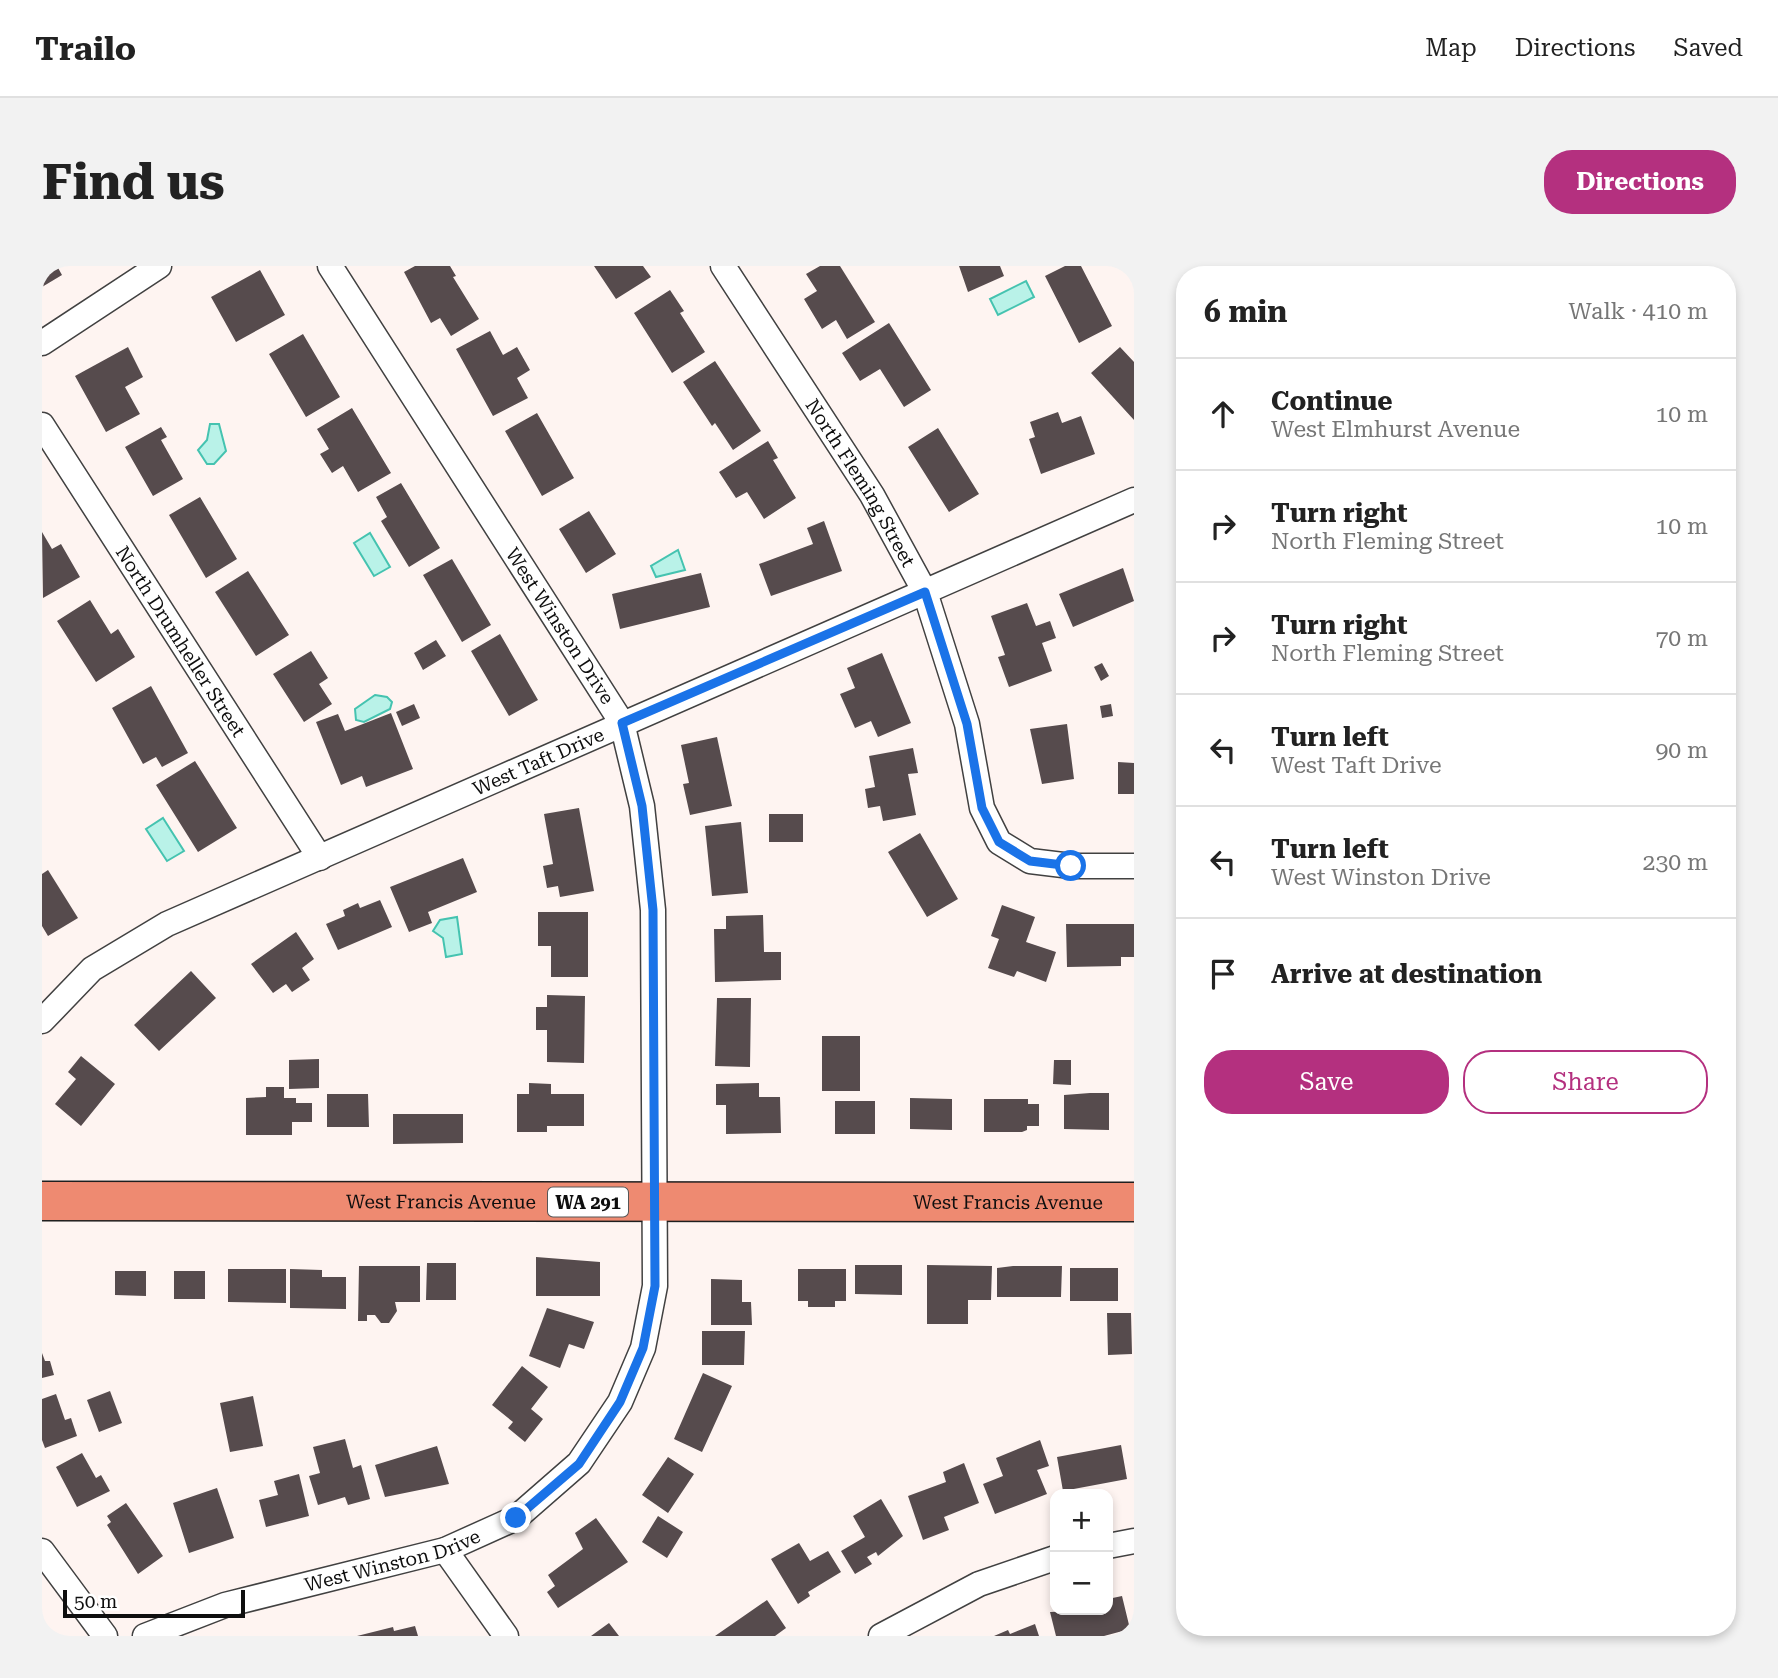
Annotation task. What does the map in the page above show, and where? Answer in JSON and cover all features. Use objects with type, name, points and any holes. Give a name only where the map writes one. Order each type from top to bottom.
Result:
[{"type":"main road","name":"West Francis Avenue","points":[[42,1201],[1134,1202]]},
{"type":"street","points":[[42,342],[159,266]]},
{"type":"street","name":"West Winston Drive","points":[[145,1636],[225,1605],[445,1550],[516,1518],[579,1464],[620,1402],[643,1348],[655,1286],[653,910],[642,806],[622,723],[330,266]]},
{"type":"street","name":"North Fleming Street","points":[[723,266],[872,495],[925,592],[967,724],[982,808],[999,842],[1030,861],[1071,866],[1134,866]]},
{"type":"street","name":"North Drumheller Street","points":[[42,425],[320,858]]},
{"type":"street","name":"West Taft Drive","points":[[42,1021],[92,969],[167,924],[1134,500]]},
{"type":"street","points":[[1113,1545],[1134,1541]]},
{"type":"street","points":[[445,1550],[506,1636]]},
{"type":"street","points":[[42,1551],[105,1636]]},
{"type":"street","points":[[894,1633],[979,1584],[1050,1560]]},
{"type":"water","points":[[1026,281],[1034,297],[998,315],[990,299]]},
{"type":"water","points":[[210,424],[219,424],[226,451],[214,464],[207,464],[198,450],[207,440]]},
{"type":"water","points":[[370,533],[390,567],[374,576],[354,543]]},
{"type":"water","points":[[678,550],[685,570],[656,577],[651,566]]},
{"type":"water","points":[[375,695],[387,697],[392,702],[390,709],[364,722],[356,720],[355,709]]},
{"type":"water","points":[[163,818],[184,851],[167,861],[146,829]]},
{"type":"water","points":[[457,917],[462,954],[446,957],[443,938],[433,931],[440,920]]},
{"type":"building","points":[[42,266],[57,266],[62,275],[42,287]]},
{"type":"building","points":[[415,266],[450,266],[456,276],[453,277],[479,319],[451,336],[440,318],[431,323],[404,272]]},
{"type":"building","points":[[594,266],[643,266],[651,277],[616,299]]},
{"type":"building","points":[[820,266],[840,266],[875,322],[847,339],[836,320],[822,329],[804,299],[817,291],[806,274]]},
{"type":"building","points":[[959,266],[1000,266],[1004,276],[968,292]]},
{"type":"building","points":[[1065,266],[1081,266],[1112,326],[1079,343],[1045,276]]},
{"type":"building","points":[[260,270],[285,315],[236,342],[211,297]]},
{"type":"building","points":[[670,290],[684,311],[680,313],[705,352],[672,373],[634,313]]},
{"type":"building","points":[[889,323],[931,390],[904,407],[880,369],[860,381],[842,353]]},
{"type":"building","points":[[490,331],[503,355],[517,347],[530,370],[517,378],[528,398],[493,416],[456,349]]},
{"type":"building","points":[[303,334],[340,397],[306,417],[269,354]]},
{"type":"building","points":[[128,347],[143,377],[125,387],[140,414],[106,432],[75,376]]},
{"type":"building","points":[[1120,347],[1134,362],[1134,420],[1091,373]]},
{"type":"building","points":[[715,361],[761,431],[733,450],[715,423],[712,426],[683,382]]},
{"type":"building","points":[[352,408],[391,473],[358,492],[343,466],[332,473],[320,454],[329,449],[317,429]]},
{"type":"building","points":[[1058,412],[1062,423],[1081,416],[1095,454],[1041,474],[1029,439],[1035,437],[1030,422]]},
{"type":"building","points":[[537,413],[574,478],[542,496],[505,431]]},
{"type":"building","points":[[161,427],[167,437],[161,440],[183,479],[153,496],[125,447]]},
{"type":"building","points":[[938,428],[979,494],[949,512],[908,447]]},
{"type":"building","points":[[768,441],[778,458],[773,460],[796,498],[764,519],[747,492],[736,498],[719,472]]},
{"type":"building","points":[[401,483],[440,548],[409,567],[381,521],[387,517],[376,497]]},
{"type":"building","points":[[200,497],[237,559],[206,578],[169,515]]},
{"type":"building","points":[[589,511],[616,554],[586,573],[559,529]]},
{"type":"building","points":[[824,521],[842,571],[771,596],[759,564],[813,544],[807,528]]},
{"type":"building","points":[[42,532],[52,549],[61,544],[80,577],[43,598]]},
{"type":"building","points":[[452,559],[491,625],[462,642],[423,575]]},
{"type":"building","points":[[1123,568],[1134,601],[1073,627],[1059,594]]},
{"type":"building","points":[[248,571],[289,635],[256,656],[215,592]]},
{"type":"building","points":[[701,573],[710,607],[620,629],[612,594]]},
{"type":"building","points":[[90,600],[111,634],[118,629],[135,657],[96,682],[57,621]]},
{"type":"building","points":[[1027,603],[1036,626],[1050,621],[1056,638],[1042,643],[1052,671],[1009,687],[998,657],[1005,655],[991,616]]},
{"type":"building","points":[[500,634],[538,700],[509,716],[471,651]]},
{"type":"building","points":[[436,640],[446,656],[423,670],[414,653]]},
{"type":"building","points":[[311,651],[328,678],[319,684],[332,704],[304,722],[273,674]]},
{"type":"building","points":[[882,653],[911,723],[878,737],[871,721],[855,728],[840,694],[855,688],[847,668]]},
{"type":"building","points":[[1102,663],[1109,676],[1101,681],[1094,667]]},
{"type":"building","points":[[151,686],[188,753],[162,767],[156,757],[143,764],[112,708]]},
{"type":"building","points":[[414,704],[420,718],[402,726],[396,712]]},
{"type":"building","points":[[1111,704],[1113,716],[1102,718],[1100,706]]},
{"type":"building","points":[[391,713],[413,769],[366,787],[362,776],[341,785],[316,722],[338,714],[345,731]]},
{"type":"building","points":[[1067,724],[1074,779],[1042,784],[1030,729]]},
{"type":"building","points":[[717,737],[732,806],[690,815],[683,784],[689,783],[681,745]]},
{"type":"building","points":[[913,748],[918,773],[908,774],[916,815],[883,821],[880,806],[868,808],[865,789],[875,787],[869,756]]},
{"type":"building","points":[[195,761],[237,828],[198,852],[156,785]]},
{"type":"building","points":[[1118,762],[1134,763],[1134,794],[1118,794]]},
{"type":"building","points":[[579,808],[594,891],[560,897],[558,886],[547,888],[543,866],[553,864],[544,814]]},
{"type":"building","points":[[769,814],[803,814],[803,842],[769,842]]},
{"type":"building","points":[[741,822],[748,893],[712,896],[705,826]]},
{"type":"building","points":[[920,833],[958,899],[927,917],[888,852]]},
{"type":"building","points":[[463,858],[477,892],[428,912],[432,923],[409,932],[390,887]]},
{"type":"building","points":[[48,870],[78,918],[48,936],[42,926],[42,874]]},
{"type":"building","points":[[380,900],[392,927],[338,950],[326,924],[345,916],[343,910],[358,903],[360,908]]},
{"type":"building","points":[[1002,905],[1035,917],[1026,942],[1056,952],[1046,982],[1017,971],[1014,977],[988,968],[999,939],[991,936]]},
{"type":"building","points":[[538,912],[588,912],[588,977],[551,977],[551,946],[538,946]]},
{"type":"building","points":[[763,915],[764,952],[781,952],[781,980],[715,982],[714,929],[726,929],[726,916]]},
{"type":"building","points":[[1066,924],[1134,924],[1134,957],[1121,957],[1121,966],[1067,967]]},
{"type":"building","points":[[296,932],[314,959],[302,968],[310,980],[292,992],[286,984],[273,993],[251,964]]},
{"type":"building","points":[[191,971],[216,998],[159,1051],[134,1025]]},
{"type":"building","points":[[547,995],[585,996],[584,1063],[547,1062],[547,1030],[536,1030],[536,1007],[547,1007]]},
{"type":"building","points":[[717,998],[751,998],[750,1067],[715,1066]]},
{"type":"building","points":[[822,1036],[860,1036],[860,1091],[822,1091]]},
{"type":"building","points":[[81,1056],[115,1084],[81,1126],[55,1104],[76,1079],[68,1072]]},
{"type":"building","points":[[319,1059],[319,1088],[289,1089],[289,1060]]},
{"type":"building","points":[[1054,1060],[1071,1060],[1071,1085],[1053,1084]]},
{"type":"building","points":[[529,1083],[551,1084],[551,1094],[584,1094],[584,1126],[547,1126],[547,1132],[517,1132],[517,1094],[529,1094]]},
{"type":"building","points":[[759,1083],[759,1097],[780,1097],[781,1133],[726,1134],[726,1105],[716,1105],[716,1084]]},
{"type":"building","points":[[266,1087],[284,1087],[284,1098],[296,1098],[296,1103],[312,1103],[312,1122],[292,1122],[292,1135],[246,1135],[246,1098],[266,1097]]},
{"type":"building","points":[[1109,1093],[1109,1130],[1064,1129],[1064,1095]]},
{"type":"building","points":[[327,1094],[368,1094],[369,1127],[327,1127]]},
{"type":"building","points":[[910,1098],[952,1099],[952,1130],[910,1129]]},
{"type":"building","points":[[984,1099],[1028,1099],[1028,1104],[1039,1104],[1039,1126],[1027,1126],[1027,1130],[1022,1132],[984,1132]]},
{"type":"building","points":[[835,1101],[875,1101],[875,1134],[835,1134]]},
{"type":"building","points":[[393,1114],[463,1114],[463,1143],[393,1144]]},
{"type":"building","points":[[536,1257],[600,1262],[600,1296],[536,1296]]},
{"type":"building","points":[[427,1263],[456,1263],[456,1300],[426,1300]]},
{"type":"building","points":[[855,1265],[902,1265],[902,1295],[855,1294]]},
{"type":"building","points":[[927,1265],[992,1266],[991,1300],[968,1300],[968,1324],[927,1324]]},
{"type":"building","points":[[359,1266],[420,1266],[420,1302],[395,1302],[397,1311],[389,1323],[381,1323],[375,1315],[367,1315],[367,1321],[358,1321]]},
{"type":"building","points":[[1062,1266],[1061,1297],[997,1297],[997,1268]]},
{"type":"building","points":[[1070,1268],[1118,1268],[1118,1301],[1070,1301]]},
{"type":"building","points":[[228,1269],[286,1269],[286,1303],[228,1302]]},
{"type":"building","points":[[290,1269],[322,1270],[322,1277],[346,1277],[346,1309],[290,1308]]},
{"type":"building","points":[[798,1269],[846,1269],[846,1301],[835,1301],[835,1307],[808,1307],[808,1301],[798,1301]]},
{"type":"building","points":[[115,1271],[146,1271],[146,1296],[115,1295]]},
{"type":"building","points":[[174,1271],[205,1271],[205,1299],[174,1299]]},
{"type":"building","points":[[711,1279],[742,1280],[742,1302],[751,1302],[752,1325],[711,1325]]},
{"type":"building","points":[[547,1308],[594,1322],[584,1349],[569,1344],[560,1368],[529,1356]]},
{"type":"building","points":[[1107,1313],[1131,1313],[1132,1354],[1108,1355]]},
{"type":"building","points":[[702,1331],[745,1331],[744,1365],[702,1365]]},
{"type":"building","points":[[42,1353],[45,1361],[50,1361],[54,1375],[42,1378]]},
{"type":"building","points":[[522,1366],[548,1387],[531,1409],[543,1419],[525,1442],[508,1428],[513,1422],[492,1405]]},
{"type":"building","points":[[703,1373],[732,1386],[702,1452],[674,1439]]},
{"type":"building","points":[[110,1391],[122,1423],[99,1432],[87,1400]]},
{"type":"building","points":[[56,1394],[65,1420],[71,1418],[77,1436],[45,1448],[42,1440],[42,1399]]},
{"type":"building","points":[[253,1396],[263,1446],[230,1452],[220,1403]]},
{"type":"building","points":[[345,1439],[353,1468],[361,1465],[370,1499],[348,1505],[345,1497],[318,1505],[309,1476],[320,1473],[313,1447]]},
{"type":"building","points":[[1040,1440],[1049,1466],[1037,1470],[1047,1494],[995,1514],[983,1484],[1003,1476],[996,1458]]},
{"type":"building","points":[[1121,1445],[1127,1479],[1063,1489],[1057,1457]]},
{"type":"building","points":[[437,1446],[449,1484],[385,1497],[375,1465]]},
{"type":"building","points":[[82,1453],[96,1478],[101,1475],[110,1491],[77,1507],[56,1467]]},
{"type":"building","points":[[668,1457],[694,1474],[668,1513],[642,1495]]},
{"type":"building","points":[[964,1463],[979,1503],[944,1517],[949,1530],[923,1540],[908,1496],[946,1482],[943,1472]]},
{"type":"building","points":[[299,1474],[309,1516],[266,1527],[259,1500],[278,1495],[274,1481]]},
{"type":"building","points":[[217,1488],[234,1538],[189,1553],[173,1503]]},
{"type":"building","points":[[881,1499],[903,1536],[878,1556],[876,1552],[867,1557],[872,1564],[855,1574],[841,1551],[865,1537],[853,1516]]},
{"type":"building","points":[[126,1503],[163,1556],[138,1574],[107,1525],[111,1522],[107,1516]]},
{"type":"building","points":[[658,1516],[683,1532],[667,1558],[642,1542]]},
{"type":"building","points":[[596,1518],[628,1562],[558,1608],[547,1592],[555,1586],[548,1575],[583,1549],[575,1533]]},
{"type":"building","points":[[799,1543],[810,1561],[828,1551],[841,1572],[808,1592],[810,1596],[798,1604],[771,1559]]},
{"type":"building","points":[[1122,1596],[1130,1629],[1104,1636],[1056,1636],[1051,1615],[1113,1615],[1113,1598]]},
{"type":"building","points":[[767,1600],[786,1628],[775,1636],[715,1636]]},
{"type":"building","points":[[609,1623],[619,1636],[591,1636]]},
{"type":"building","points":[[1035,1624],[1039,1636],[994,1636],[1008,1630],[1010,1634]]},
{"type":"building","points":[[415,1626],[418,1636],[357,1636],[393,1627],[394,1631]]},
{"type":"route","points":[[516,1518],[579,1464],[620,1402],[643,1348],[655,1286],[653,910],[642,806],[622,723],[925,592],[967,724],[982,808],[999,842],[1030,861],[1071,866]]}]
